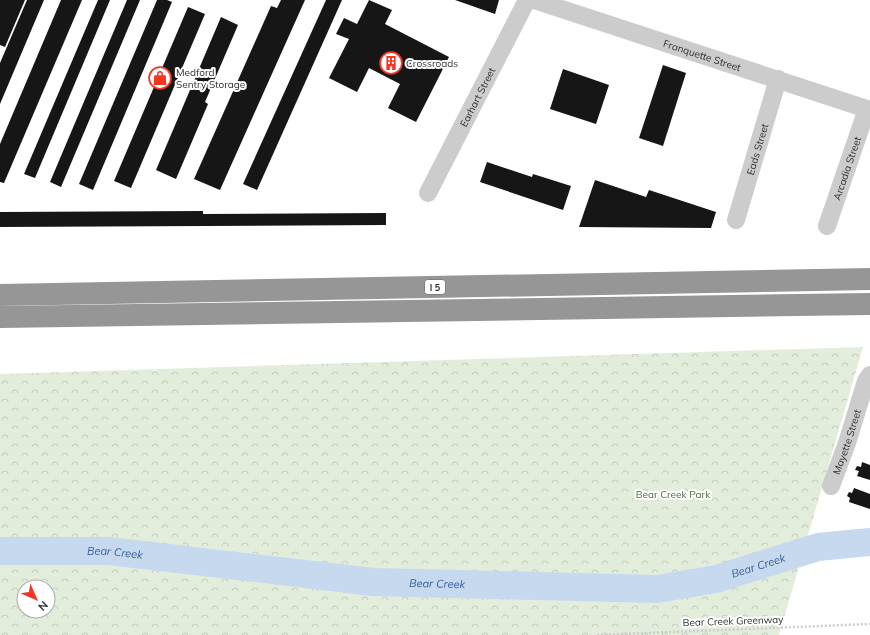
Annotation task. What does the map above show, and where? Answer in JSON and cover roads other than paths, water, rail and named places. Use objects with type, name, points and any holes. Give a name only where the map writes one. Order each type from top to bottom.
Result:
[{"type":"highway","name":"I 5","points":[[0,295],[870,279]]},
{"type":"highway","points":[[0,317],[870,304]]},
{"type":"street","name":"Earhart Street","points":[[428,193],[527,0]]},
{"type":"street","name":"Franquette Street","points":[[534,0],[778,79],[868,110]]},
{"type":"street","name":"Eads Street","points":[[736,220],[778,79]]},
{"type":"street","name":"Arcadia Street","points":[[827,226],[868,110]]},
{"type":"street","name":"Mayette Street","points":[[831,486],[847,443],[866,381],[870,375]]},
{"type":"waterway","name":"Bear Creek","points":[[0,551],[109,551],[373,582],[657,589],[716,579],[818,547],[870,542]]},
{"type":"place","name":"Crossroads","points":[[391,63]]},
{"type":"place","name":"Medford Sentry Storage","points":[[160,78]]},
{"type":"park label","name":"Bear Creek Park","points":[[673,494]]}]
